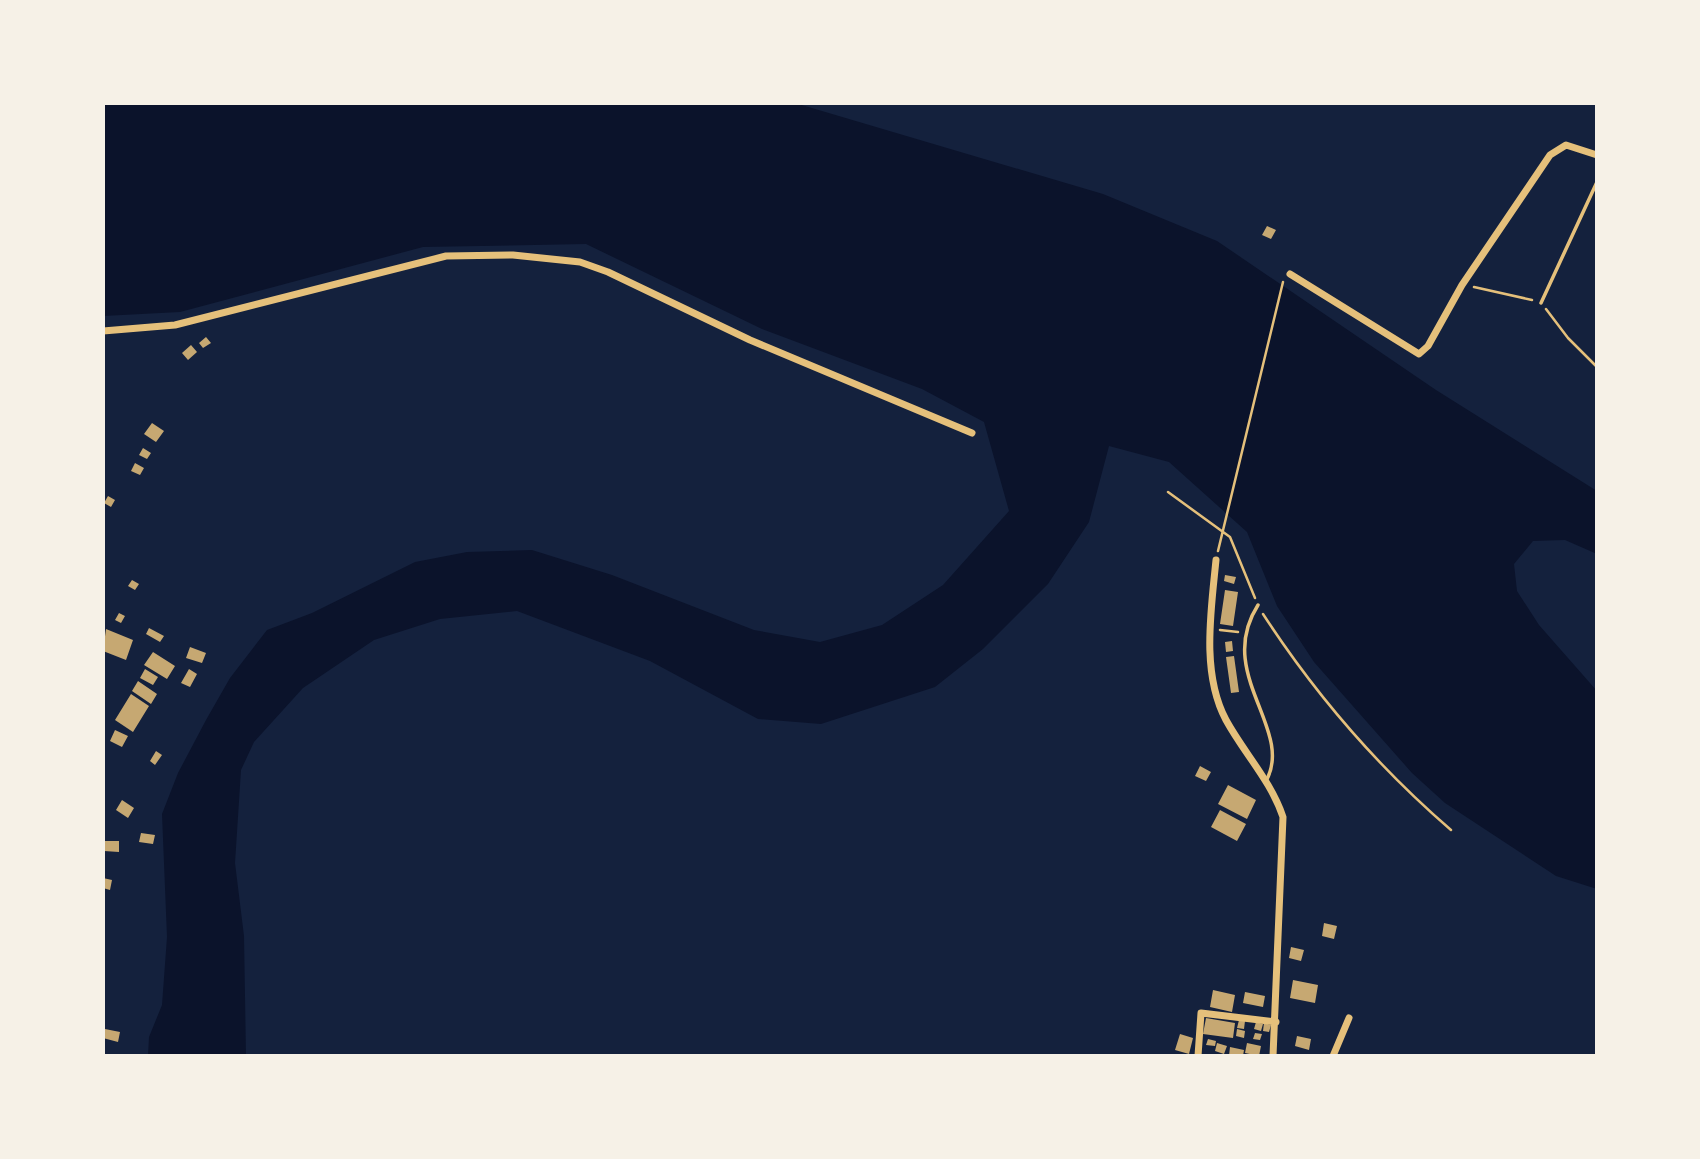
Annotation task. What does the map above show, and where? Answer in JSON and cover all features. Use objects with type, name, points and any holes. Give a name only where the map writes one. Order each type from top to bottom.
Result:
[{"type":"street","points":[[1290,274],[1419,354],[1428,346],[1462,285],[1550,155],[1566,145],[1597,155]]},
{"type":"street","points":[[103,331],[175,325],[446,256],[513,255],[580,262],[608,272],[750,340],[972,433]]},
{"type":"street","points":[[1216,560],[1210,629],[1218,703],[1277,799],[1284,827],[1273,1056]]},
{"type":"street","points":[[1198,1056],[1201,1013],[1276,1021]]},
{"type":"street","points":[[1333,1056],[1349,1018]]},
{"type":"lane","points":[[1541,303],[1597,181]]},
{"type":"lane","points":[[1258,605],[1244,633],[1245,671],[1268,735],[1272,756],[1271,771],[1266,781]]},
{"type":"path","points":[[1219,546],[1283,282]]},
{"type":"path","points":[[1462,285],[1541,303],[1568,338],[1597,367]]},
{"type":"path","points":[[1168,492],[1230,537],[1258,605],[1327,704],[1413,797],[1451,830]]},
{"type":"path","points":[[1210,629],[1244,633]]},
{"type":"water","points":[[103,103],[795,103],[1103,194],[1217,241],[1436,390],[1597,491],[1597,554],[1565,540],[1533,541],[1514,564],[1517,591],[1539,625],[1597,691],[1597,889],[1556,876],[1445,803],[1412,773],[1314,662],[1277,606],[1247,532],[1169,462],[1109,446],[1089,522],[1048,584],[983,649],[935,687],[821,724],[758,719],[650,661],[517,611],[440,619],[374,640],[303,688],[254,742],[241,770],[235,863],[244,936],[246,1056],[148,1056],[149,1037],[162,1005],[167,937],[162,814],[178,773],[206,720],[230,678],[267,630],[312,613],[415,562],[467,552],[532,550],[612,575],[754,630],[820,642],[882,625],[943,585],[1009,511],[984,422],[922,389],[762,329],[586,244],[423,247],[180,312],[103,316]]},
{"type":"building","points":[[1267,226],[1276,230],[1271,239],[1262,235]]},
{"type":"building","points":[[206,337],[211,343],[203,348],[199,343]]},
{"type":"building","points":[[191,345],[197,352],[188,360],[182,353]]},
{"type":"building","points":[[152,423],[164,431],[156,442],[144,434]]},
{"type":"building","points":[[143,448],[151,453],[147,459],[139,455]]},
{"type":"building","points":[[135,463],[144,468],[140,475],[131,471]]},
{"type":"building","points":[[108,496],[115,500],[111,507],[104,503]]},
{"type":"building","points":[[1225,575],[1236,577],[1234,584],[1224,581]]},
{"type":"building","points":[[132,580],[139,584],[135,590],[128,586]]},
{"type":"building","points":[[1225,590],[1238,592],[1233,626],[1220,624]]},
{"type":"building","points":[[119,613],[125,616],[121,623],[115,620]]},
{"type":"building","points":[[149,628],[164,636],[160,642],[146,634]]},
{"type":"building","points":[[106,629],[133,640],[126,660],[103,651]]},
{"type":"building","points":[[1232,641],[1233,651],[1226,652],[1225,642]]},
{"type":"building","points":[[190,647],[206,653],[202,663],[186,658]]},
{"type":"building","points":[[153,652],[175,666],[167,679],[144,665]]},
{"type":"building","points":[[1234,656],[1239,692],[1231,693],[1226,657]]},
{"type":"building","points":[[145,669],[158,677],[153,685],[140,678]]},
{"type":"building","points":[[189,669],[197,674],[190,687],[181,683]]},
{"type":"building","points":[[138,681],[157,694],[151,704],[132,691]]},
{"type":"building","points":[[131,694],[149,706],[133,732],[115,720]]},
{"type":"building","points":[[115,730],[128,736],[122,747],[110,741]]},
{"type":"building","points":[[156,751],[162,755],[155,765],[150,761]]},
{"type":"building","points":[[1200,766],[1211,772],[1206,781],[1195,776]]},
{"type":"building","points":[[1228,785],[1256,800],[1247,819],[1218,804]]},
{"type":"building","points":[[122,800],[134,808],[128,818],[116,810]]},
{"type":"building","points":[[1220,810],[1246,824],[1237,841],[1211,827]]},
{"type":"building","points":[[141,833],[155,835],[153,844],[139,842]]},
{"type":"building","points":[[104,841],[119,841],[119,852],[104,851]]},
{"type":"building","points":[[103,878],[112,880],[110,890],[103,888]]},
{"type":"building","points":[[1324,923],[1337,926],[1334,939],[1322,936]]},
{"type":"building","points":[[1291,947],[1304,950],[1301,961],[1289,958]]},
{"type":"building","points":[[1293,980],[1318,985],[1315,1003],[1290,998]]},
{"type":"building","points":[[1213,990],[1235,995],[1232,1012],[1210,1007]]},
{"type":"building","points":[[1245,992],[1265,996],[1263,1007],[1243,1003]]},
{"type":"building","points":[[1206,1018],[1235,1023],[1233,1038],[1203,1034]]},
{"type":"building","points":[[1239,1020],[1245,1021],[1244,1029],[1237,1028]]},
{"type":"building","points":[[1256,1022],[1263,1024],[1261,1031],[1254,1029]]},
{"type":"building","points":[[1264,1023],[1271,1025],[1269,1032],[1263,1031]]},
{"type":"building","points":[[105,1029],[120,1032],[118,1042],[103,1038]]},
{"type":"building","points":[[1237,1029],[1245,1031],[1244,1038],[1236,1036]]},
{"type":"building","points":[[1255,1033],[1262,1034],[1260,1040],[1253,1039]]},
{"type":"building","points":[[1180,1034],[1193,1038],[1189,1054],[1175,1050]]},
{"type":"building","points":[[1297,1036],[1311,1039],[1309,1050],[1295,1046]]},
{"type":"building","points":[[1208,1039],[1216,1041],[1215,1046],[1206,1045]]},
{"type":"building","points":[[1217,1043],[1227,1046],[1224,1054],[1215,1051]]},
{"type":"building","points":[[1247,1043],[1261,1046],[1259,1056],[1245,1053]]},
{"type":"building","points":[[1230,1047],[1244,1050],[1243,1056],[1229,1056]]}]
